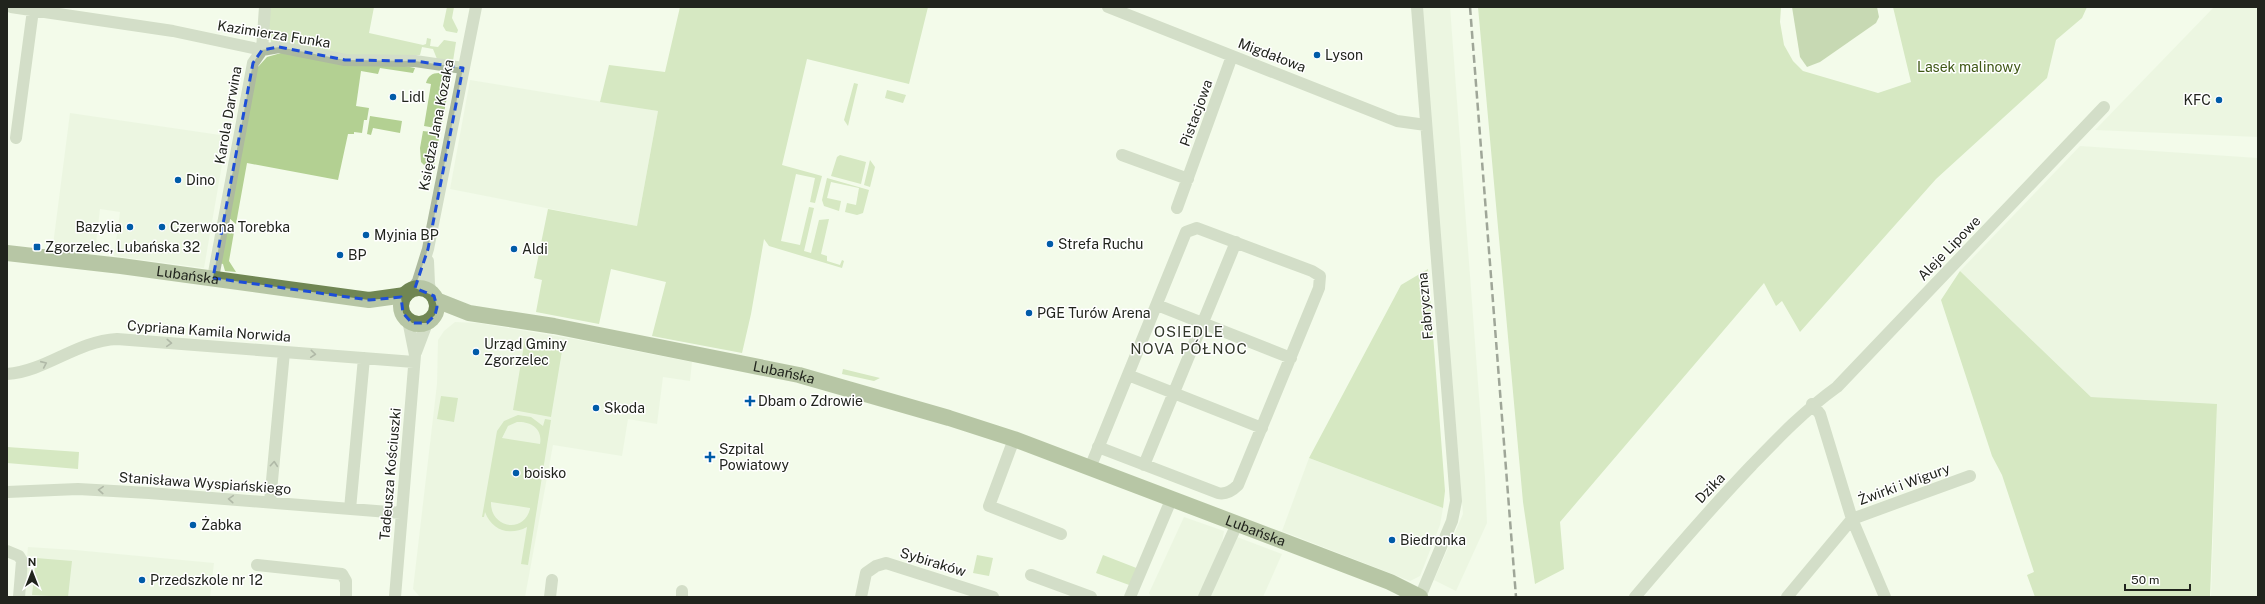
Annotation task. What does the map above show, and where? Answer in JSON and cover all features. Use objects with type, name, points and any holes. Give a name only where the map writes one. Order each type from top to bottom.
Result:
[{"type":"main road","name":"Lubańska","points":[[7,252],[214,278],[369,300],[405,316]]},
{"type":"main road","points":[[424,289],[434,297],[437,311],[430,320],[417,324],[405,316],[402,302],[409,293],[424,289]]},
{"type":"main road","name":"Lubańska","points":[[369,300],[409,293]]},
{"type":"main road","name":"Lubańska","points":[[434,297],[469,314]]},
{"type":"main road","name":"Lubańska","points":[[430,320],[469,314],[554,326],[799,375],[909,406],[1014,439],[1171,500],[1369,574],[1420,597]]},
{"type":"street","name":"Kazimierza Funka","points":[[11,7],[173,31],[262,50],[279,47],[345,60],[415,61],[463,68]]},
{"type":"street","name":"Karola Darwina","points":[[214,278],[253,63],[262,50],[265,7]]},
{"type":"street","name":"Księdza Jana Kozaka","points":[[409,293],[418,281],[428,249],[476,7]]},
{"type":"street","name":"Migdałowa","points":[[1108,7],[1397,121],[1426,125]]},
{"type":"street","name":"Fabryczna","points":[[1417,7],[1456,502],[1452,521],[1420,597]]},
{"type":"street","points":[[16,138],[33,10]]},
{"type":"street","name":"Pistacjowa","points":[[1177,208],[1232,56]]},
{"type":"street","name":"Aleje Lipowe","points":[[1812,404],[1837,387],[2104,107]]},
{"type":"street","points":[[1122,155],[1188,179]]},
{"type":"street","points":[[1090,468],[1098,447],[1157,305],[1184,235],[1189,230],[1197,228],[1312,271],[1320,276],[1319,288],[1238,485],[1228,493],[1218,493],[1098,447]]},
{"type":"street","points":[[1144,465],[1236,242]]},
{"type":"street","name":"Księdza Jana Kozaka","points":[[428,249],[429,284],[434,297]]},
{"type":"street","points":[[1157,305],[1291,358]]},
{"type":"street","name":"Tadeusza Kościuszki","points":[[405,316],[415,358]]},
{"type":"street","name":"Tadeusza Kościuszki","points":[[395,597],[415,358],[430,320]]},
{"type":"street","name":"Cypriana Kamila Norwida","points":[[7,374],[31,369],[85,344],[109,340],[364,358],[415,358]]},
{"type":"street","points":[[270,502],[284,352]]},
{"type":"street","points":[[350,509],[364,358]]},
{"type":"street","points":[[1128,375],[1262,428]]},
{"type":"street","points":[[1812,404],[1820,414],[1852,519],[1885,597]]},
{"type":"street","name":"Dzika","points":[[1635,597],[1705,514],[1812,404]]},
{"type":"street","points":[[1014,439],[989,506],[1061,534]]},
{"type":"street","name":"Żwirki i Wigury","points":[[1787,597],[1852,519],[1970,476]]},
{"type":"street","name":"Stanisława Wyspiańskiego","points":[[7,492],[78,489],[270,502],[401,513]]},
{"type":"street","points":[[1130,597],[1171,500]]},
{"type":"street","points":[[1204,597],[1237,524]]},
{"type":"street","points":[[7,552],[19,556],[22,561],[19,597]]},
{"type":"street","name":"Sybiraków","points":[[861,597],[866,573],[876,566],[886,564],[993,597]]},
{"type":"street","points":[[257,565],[342,574],[346,581],[346,597]]},
{"type":"street","points":[[1031,575],[1073,594],[1091,597]]},
{"type":"street","points":[[550,597],[552,580]]},
{"type":"highlighted area","points":[[279,47],[345,60],[415,61],[463,68],[428,249],[415,288],[434,296],[437,307],[435,315],[427,323],[412,323],[403,313],[401,297],[369,300],[213,278],[253,63],[262,50]]},
{"type":"shaded area","points":[[1422,7],[1450,7],[1485,477],[1487,523],[1456,591],[1434,580],[1463,514]]},
{"type":"shaded area","points":[[1792,7],[1877,7],[1879,17],[1876,23],[1820,62],[1807,67],[1800,57]]},
{"type":"shaded area","points":[[2214,7],[2258,7],[2258,137],[2095,130]]},
{"type":"shaded area","points":[[470,80],[658,111],[637,226],[450,189]]},
{"type":"shaded area","points":[[70,113],[227,136],[204,268],[114,256],[120,212],[100,209],[95,252],[53,245]]},
{"type":"shaded area","points":[[2080,146],[2258,158],[2258,597],[2211,597],[2217,405],[2091,397],[1960,271]]},
{"type":"shaded area","points":[[455,322],[478,323],[574,339],[692,362],[690,381],[663,377],[657,424],[628,419],[622,456],[553,445],[525,597],[420,597],[413,589],[437,384],[438,340],[444,331]]},
{"type":"shaded area","points":[[1309,458],[1443,508],[1440,525],[1420,576],[1410,581],[1282,531]]},
{"type":"shaded area","points":[[1184,517],[1224,531],[1222,543],[1198,597],[1151,597],[1149,593]]},
{"type":"shaded area","points":[[1237,537],[1282,554],[1263,597],[1210,597]]},
{"type":"shaded area","name":"Przedszkole nr 12","points":[[28,547],[214,563],[210,597],[23,597]]},
{"type":"green space","points":[[270,7],[374,7],[369,33],[423,45],[426,44],[427,38],[431,39],[430,46],[438,47],[444,40],[456,42],[453,61],[437,59],[433,49],[422,47],[420,55],[352,58],[271,42],[268,25]]},
{"type":"green space","points":[[447,7],[454,7],[452,18],[458,30],[457,33],[446,31],[443,26]]},
{"type":"green space","points":[[680,7],[928,7],[909,84],[807,59],[782,165],[822,176],[815,203],[810,202],[815,178],[796,174],[781,241],[800,245],[809,207],[814,208],[804,251],[811,253],[819,220],[829,219],[821,254],[827,256],[827,261],[840,265],[842,260],[844,261],[842,268],[769,246],[764,239],[751,314],[742,353],[652,336],[666,282],[611,269],[599,324],[536,312],[542,280],[534,278],[548,209],[637,226],[658,111],[600,102],[609,65],[665,72]]},
{"type":"green space","name":"Lasek malinowy","points":[[1478,7],[1781,7],[1780,22],[1784,45],[1793,61],[1803,71],[1878,93],[1911,82],[1893,7],[2087,7],[2082,18],[2056,40],[2047,78],[1936,179],[1800,332],[1782,301],[1776,306],[1764,283],[1560,522],[1564,569],[1535,584],[1523,502]]},
{"type":"green space","points":[[281,53],[389,63],[415,68],[413,73],[380,68],[378,74],[361,71],[356,106],[369,108],[367,120],[364,120],[362,133],[354,132],[354,134],[348,134],[338,180],[247,163],[236,224],[229,218],[257,68],[267,57]]},
{"type":"green space","points":[[439,73],[450,81],[441,129],[424,126],[431,84],[426,83],[431,75]]},
{"type":"green space","points":[[854,83],[858,84],[848,126],[844,120]]},
{"type":"green space","points":[[887,90],[906,95],[903,103],[885,98]]},
{"type":"green space","points":[[370,116],[402,121],[400,133],[373,128],[371,135],[367,134]]},
{"type":"green space","points":[[423,131],[440,133],[434,166],[425,166],[421,162],[420,148]]},
{"type":"green space","points":[[840,155],[866,162],[861,184],[831,176],[837,157]]},
{"type":"green space","points":[[870,160],[875,167],[870,187],[864,185]]},
{"type":"green space","points":[[827,178],[869,190],[863,213],[857,215],[845,212],[847,203],[856,205],[859,188],[831,182],[827,198],[841,201],[839,211],[824,206],[822,200]]},
{"type":"green space","points":[[234,232],[229,261],[236,272],[225,271],[223,264],[219,263],[224,234]]},
{"type":"green space","points":[[1428,269],[1445,491],[1443,508],[1309,458],[1401,285]]},
{"type":"green space","points":[[1960,271],[2091,397],[2217,404],[2210,597],[2035,597],[2027,575],[2034,572],[2002,475],[1992,456],[1941,300]]},
{"type":"green space","points":[[525,339],[563,345],[551,417],[513,410]]},
{"type":"green space","points":[[843,369],[880,378],[874,381],[842,374]]},
{"type":"green space","points":[[441,396],[458,398],[454,422],[437,419]]},
{"type":"green space","points":[[518,415],[531,417],[543,426],[545,419],[551,420],[528,565],[521,564],[527,527],[514,531],[502,530],[492,524],[485,512],[484,517],[482,517],[497,431],[504,421]],"holes":[[[517,422],[527,423],[535,427],[540,434],[540,444],[502,438],[508,426]],[[491,502],[530,508],[530,509],[527,517],[521,522],[515,525],[508,525],[496,518],[492,511]]]},
{"type":"green space","points":[[7,447],[79,452],[78,469],[7,463]]},
{"type":"green space","points":[[977,555],[993,558],[989,576],[973,573]]},
{"type":"green space","points":[[1103,555],[1139,569],[1132,586],[1096,573]]},
{"type":"green space","points":[[36,558],[72,561],[68,597],[32,595]]},
{"type":"railway","points":[[1470,7],[1516,597]]},
{"type":"place","name":"Lyson","points":[[1317,55]]},
{"type":"place","name":"Lidl","points":[[393,97]]},
{"type":"place","name":"KFC","points":[[2219,100]]},
{"type":"place","name":"Dino","points":[[178,180]]},
{"type":"place","name":"Bazylia","points":[[130,227]]},
{"type":"place","name":"Czerwona Torebka","points":[[162,227]]},
{"type":"place","name":"Myjnia BP","points":[[366,235]]},
{"type":"place","name":"Strefa Ruchu","points":[[1050,244]]},
{"type":"place","name":"Zgorzelec, Lubańska 32","points":[[37,247]]},
{"type":"place","name":"Aldi","points":[[514,249]]},
{"type":"place","name":"BP","points":[[340,255]]},
{"type":"place","name":"PGE Turów Arena","points":[[1029,313]]},
{"type":"place","name":"Urząd Gminy Zgorzelec","points":[[476,352]]},
{"type":"place","name":"Dbam o Zdrowie","points":[[750,401]]},
{"type":"place","name":"Skoda","points":[[596,408]]},
{"type":"place","name":"Szpital Powiatowy","points":[[710,457]]},
{"type":"place","name":"boisko","points":[[516,473]]},
{"type":"place","name":"Żabka","points":[[193,525]]},
{"type":"place","name":"Biedronka","points":[[1392,540]]},
{"type":"place","name":"Przedszkole nr 12","points":[[142,580]]},
{"type":"district","name":"OSIEDLE NOVA PÓŁNOC","points":[[1189,340]]}]
